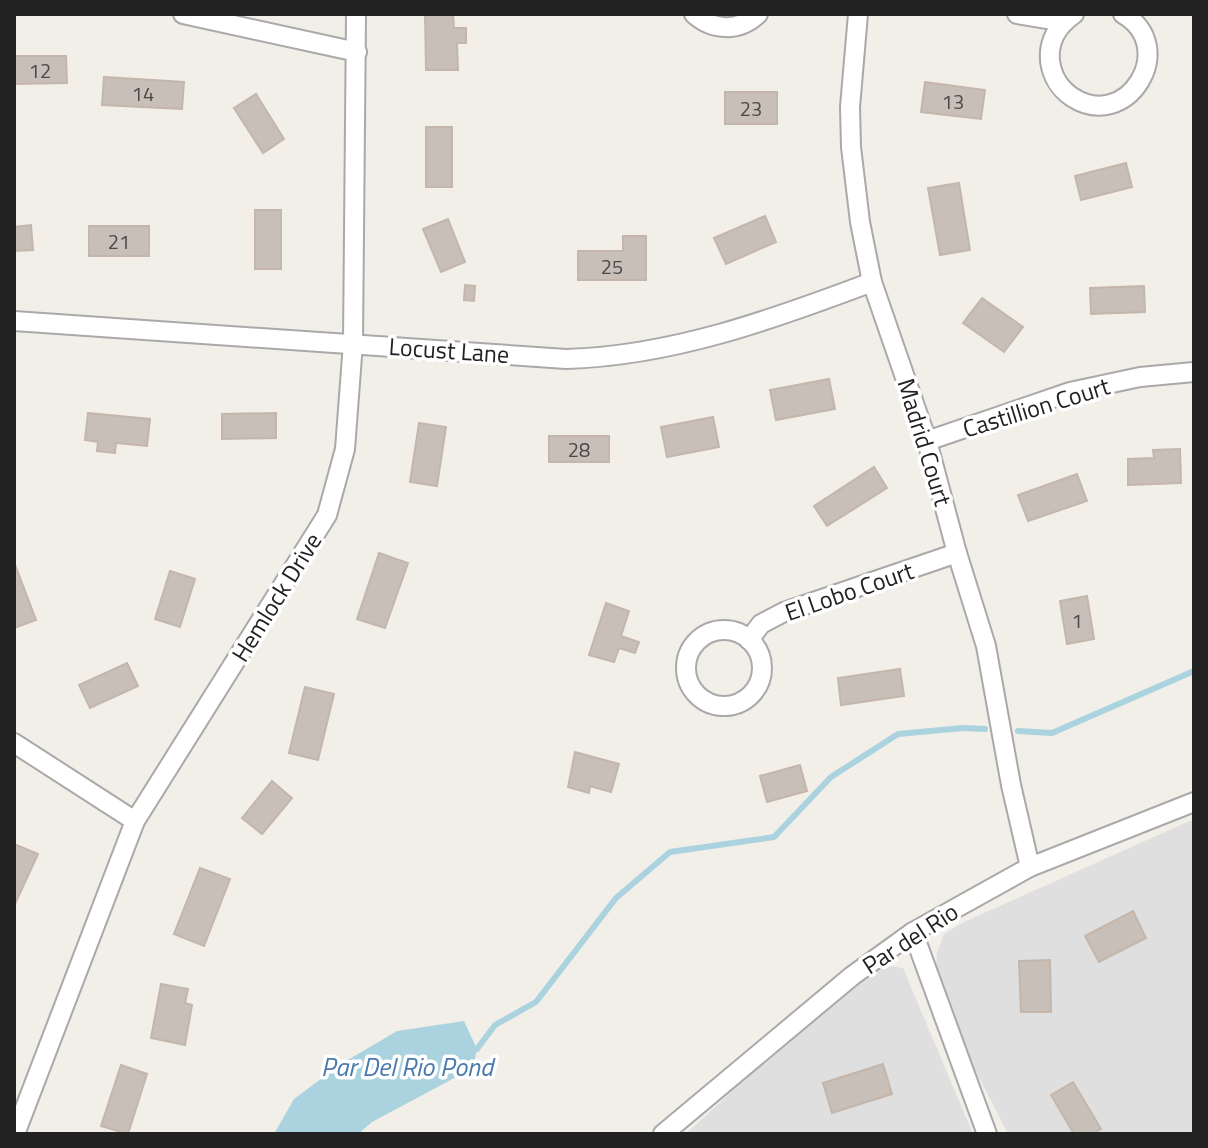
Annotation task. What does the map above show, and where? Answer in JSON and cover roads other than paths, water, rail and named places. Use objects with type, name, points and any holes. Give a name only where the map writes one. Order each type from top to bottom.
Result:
[{"type":"street","points":[[183,14],[357,52]]},
{"type":"street","name":"Hemlock Drive","points":[[15,1134],[135,821],[327,515],[345,449],[353,343],[356,14]]},
{"type":"street","points":[[694,14],[707,23],[730,28],[742,25],[758,14]]},
{"type":"street","name":"Madrid Court","points":[[858,14],[850,107],[851,147],[860,222],[872,282],[927,441],[986,646],[1011,785],[1030,867]]},
{"type":"street","points":[[1017,14],[1069,18]]},
{"type":"street","points":[[1069,18],[1056,31],[1050,54],[1054,77],[1069,95],[1091,105],[1103,105],[1125,98],[1146,70],[1147,47],[1143,35],[1137,25],[1123,14]]},
{"type":"street","name":"Locust Lane","points":[[14,321],[566,359],[608,358],[652,351],[800,310],[872,282]]},
{"type":"street","name":"Castillion Court","points":[[927,441],[1070,392],[1140,377],[1194,372]]},
{"type":"street","name":"El Lobo Court","points":[[749,640],[761,624],[784,612],[957,553]]},
{"type":"street","points":[[714,631],[739,633],[749,640],[761,659],[759,683],[754,693],[734,705],[711,705],[701,699],[687,680],[685,667],[694,644],[714,631]]},
{"type":"street","points":[[14,743],[135,821]]},
{"type":"street","name":"Par del Rio","points":[[663,1134],[852,976],[913,932],[1030,867],[1194,802]]},
{"type":"street","points":[[913,932],[987,1134]]},
{"type":"water","name":"Par Del Rio Pond","points":[[464,1021],[477,1049],[473,1068],[372,1122],[358,1134],[274,1134],[294,1099],[341,1064],[397,1031]]},
{"type":"waterway","points":[[1018,731],[1052,733],[1194,671]]},
{"type":"waterway","points":[[477,1049],[495,1025],[536,1002],[616,898],[670,852],[774,837],[831,777],[898,734],[985,729]]}]
